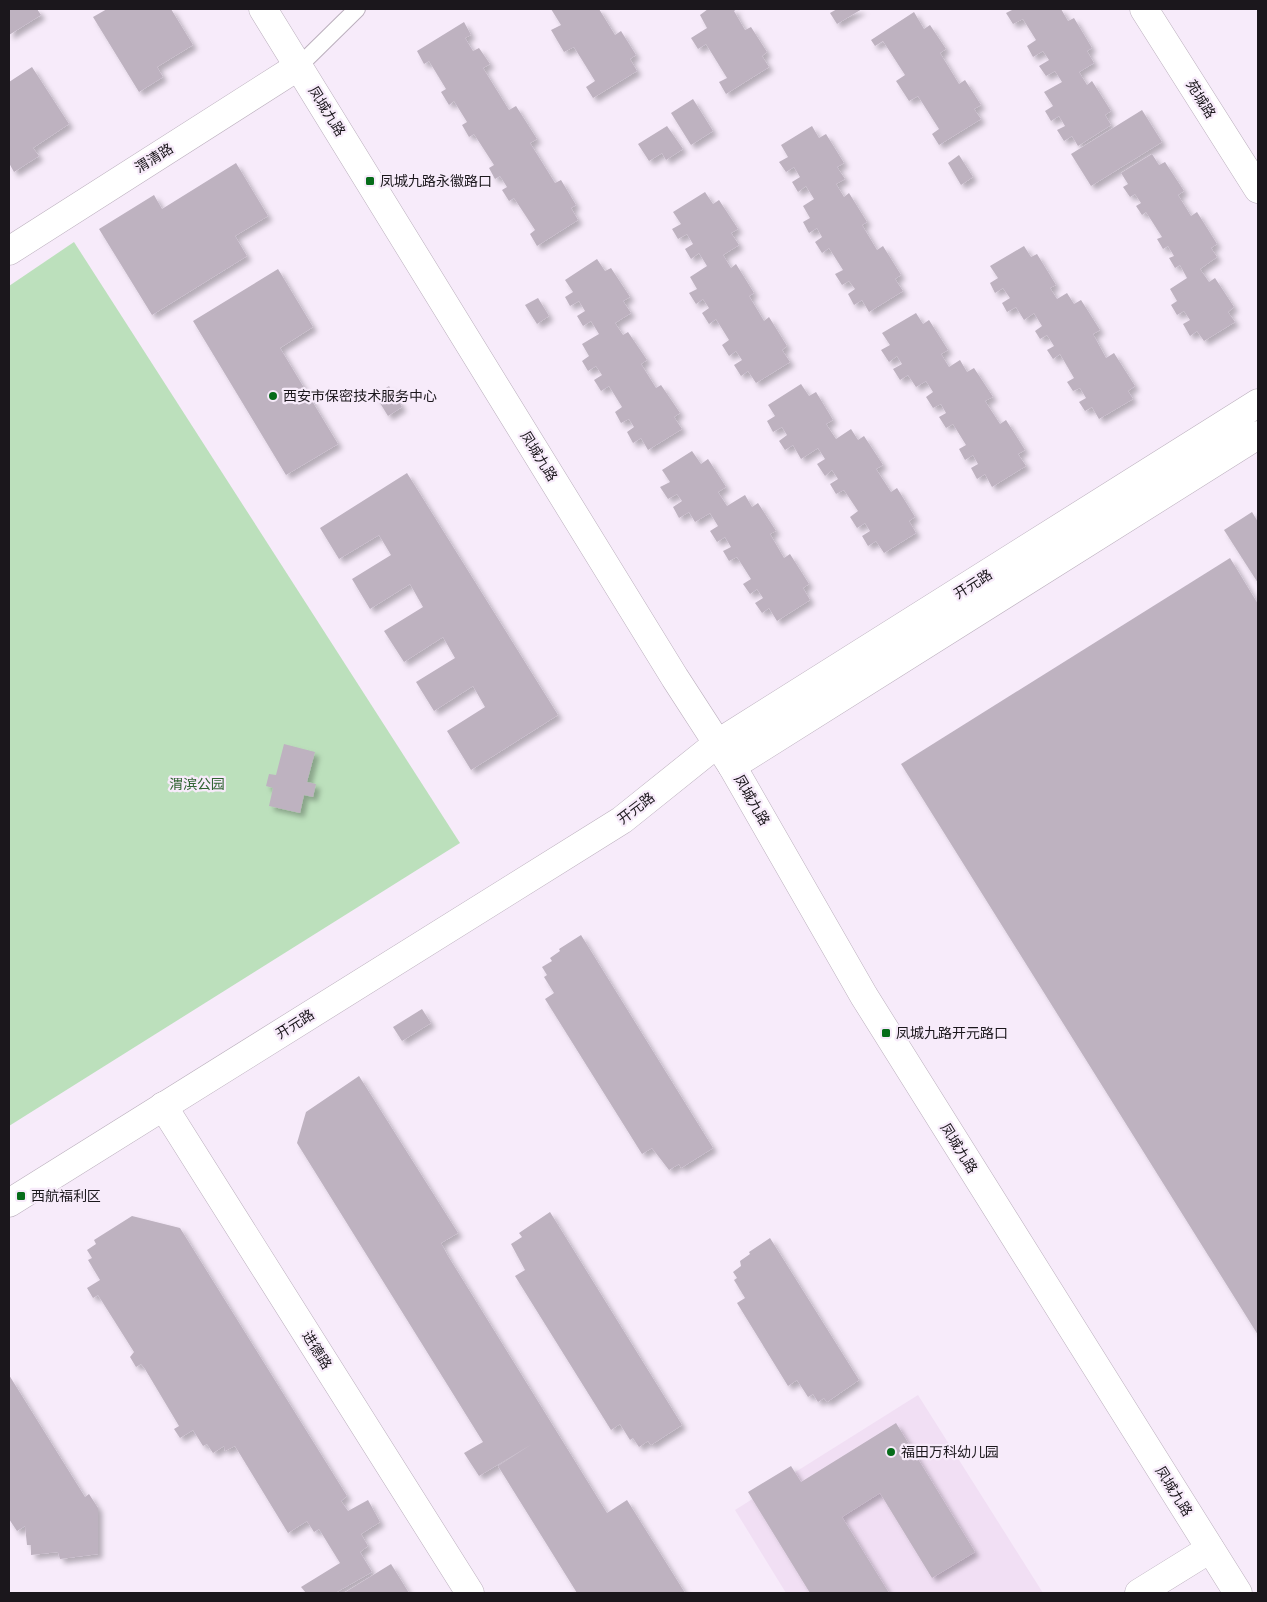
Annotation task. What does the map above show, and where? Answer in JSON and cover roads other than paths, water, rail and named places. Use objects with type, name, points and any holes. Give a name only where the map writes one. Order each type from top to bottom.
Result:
[{"type":"street","name":"凤城九路","points":[[263,9],[675,678],[725,755],[864,996],[1238,1593]]},
{"type":"street","name":"苑城路","points":[[1144,9],[1258,189]]},
{"type":"street","name":"渭清路","points":[[9,251],[299,66]]},
{"type":"street","name":"开元路","points":[[9,1203],[725,755],[1258,404]]},
{"type":"street","name":"开元路","points":[[725,755],[1258,435]]},
{"type":"street","name":"进德路","points":[[163,1106],[470,1593]]},
{"type":"street","points":[[1139,1593],[1210,1550]]},
{"type":"lane","points":[[299,66],[358,9]]},
{"type":"place","name":"凤城九路永徽路口","points":[[370,181]]},
{"type":"place","name":"西安市保密技术服务中心","points":[[273,396]]},
{"type":"place","name":"凤城九路开元路口","points":[[886,1033]]},
{"type":"place","name":"西航福利区","points":[[21,1196]]},
{"type":"place","name":"福田万科幼儿园","points":[[891,1452]]},
{"type":"park label","name":"渭滨公园","points":[[197,784]]}]
